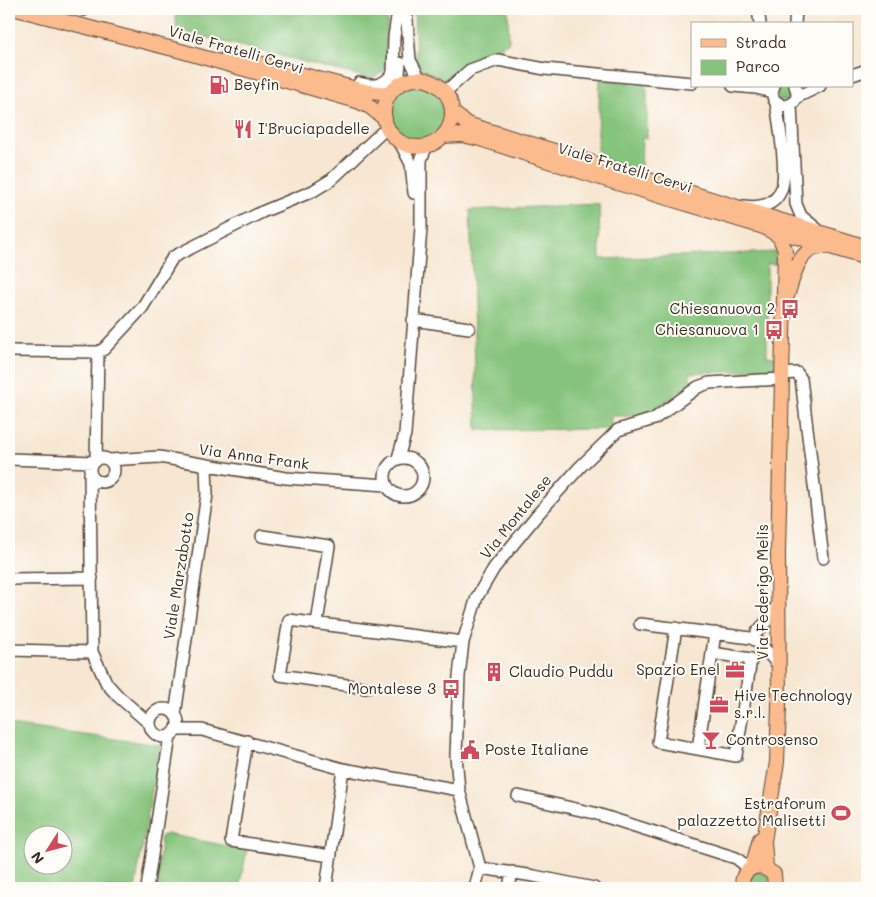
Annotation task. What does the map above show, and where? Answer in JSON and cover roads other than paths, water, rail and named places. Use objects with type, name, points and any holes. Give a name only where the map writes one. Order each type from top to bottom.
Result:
[{"type":"main road","name":"Viale Fratelli Cervi","points":[[16,9],[181,50],[357,101],[370,107],[385,119],[391,133],[399,140]]},
{"type":"main road","name":"Viale Fratelli Cervi","points":[[49,9],[368,92],[394,90],[409,80],[420,79]]},
{"type":"main road","points":[[399,140],[416,146],[427,145],[443,136],[450,125],[452,112],[445,92],[434,83],[420,79]]},
{"type":"main road","points":[[385,119],[385,106],[394,90]]},
{"type":"main road","name":"Viale Fratelli Cervi","points":[[452,112],[467,124],[867,247]]},
{"type":"main road","name":"Viale Fratelli Cervi","points":[[443,136],[462,135],[480,139],[867,258]]},
{"type":"main road","points":[[764,227],[779,236],[783,242],[784,304],[781,376]]},
{"type":"main road","points":[[784,304],[802,257],[813,248],[832,247]]},
{"type":"main road","name":"Via Federigo Melis","points":[[748,878],[764,841],[777,762],[781,376]]},
{"type":"main road","name":"Via Federigo Melis","points":[[748,878],[771,805]]},
{"type":"main road","name":"Via Federigo Melis","points":[[748,878],[774,874],[778,887]]},
{"type":"street","points":[[758,9],[760,22]]},
{"type":"street","points":[[795,22],[796,9]]},
{"type":"street","points":[[312,77],[330,75],[378,86],[384,83],[393,73],[394,37],[400,11]]},
{"type":"street","points":[[394,90],[405,62],[400,11]]},
{"type":"street","points":[[445,92],[470,70],[498,60],[545,69],[691,83]]},
{"type":"street","points":[[405,62],[420,79]]},
{"type":"street","points":[[854,74],[867,70]]},
{"type":"street","points":[[735,206],[764,206],[774,199],[781,190],[781,139],[773,89],[756,88]]},
{"type":"street","points":[[776,103],[783,106],[794,96],[815,88]]},
{"type":"street","points":[[794,96],[797,208],[806,221],[824,234]]},
{"type":"street","points":[[9,351],[98,352],[104,350],[142,308],[173,257],[262,212],[313,191],[331,180],[381,133]]},
{"type":"street","points":[[399,140],[411,164],[418,245]]},
{"type":"street","points":[[398,458],[405,434],[418,245],[421,228],[421,160],[427,145]]},
{"type":"street","points":[[413,320],[469,328]]},
{"type":"street","points":[[98,352],[94,480],[110,478]]},
{"type":"street","points":[[781,376],[797,373],[801,379],[822,558]]},
{"type":"street","name":"Via Montalese","points":[[475,888],[480,868],[459,790],[456,756],[459,676],[463,642],[474,604],[489,575],[552,498],[618,430],[654,420],[698,387],[709,383],[781,376]]},
{"type":"street","points":[[405,434],[411,458]]},
{"type":"street","name":"Via Anna Frank","points":[[9,459],[96,462],[159,458],[324,482],[366,482],[386,485]]},
{"type":"street","points":[[366,482],[385,472],[392,461],[398,458],[411,458],[417,462],[423,472],[424,479],[418,490],[413,494],[401,496],[390,490],[386,485],[385,472]]},
{"type":"street","name":"Via Anna Frank","points":[[110,478],[138,460]]},
{"type":"street","points":[[90,505],[96,493],[110,478],[114,466],[96,462]]},
{"type":"street","points":[[96,462],[90,505],[92,652],[107,684],[150,724],[154,733],[172,727],[202,730],[343,769],[459,790]]},
{"type":"street","name":"Viale Marzabotto","points":[[147,888],[207,494],[206,466]]},
{"type":"street","points":[[262,536],[329,546],[317,623]]},
{"type":"street","points":[[9,579],[92,578]]},
{"type":"street","points":[[756,637],[779,602]]},
{"type":"street","points":[[366,688],[280,675],[289,620],[463,642]]},
{"type":"street","points":[[640,624],[756,637],[779,637]]},
{"type":"street","points":[[676,628],[658,742],[736,756],[750,659],[712,653]]},
{"type":"street","points":[[698,749],[715,633]]},
{"type":"street","points":[[756,637],[779,666]]},
{"type":"street","points":[[9,650],[92,652]]},
{"type":"street","points":[[150,724],[157,712],[177,691]]},
{"type":"street","points":[[128,704],[157,712],[166,710],[172,727]]},
{"type":"street","points":[[247,741],[231,840],[331,856]]},
{"type":"street","points":[[326,888],[343,769]]},
{"type":"street","points":[[518,796],[594,812],[736,858],[756,851]]},
{"type":"street","points":[[736,858],[748,878]]},
{"type":"street","points":[[480,868],[512,872],[594,888]]},
{"type":"street","points":[[509,888],[512,872]]},
{"type":"place","name":"Beyfin","points":[[219,85]]},
{"type":"place","name":"I'Bruciapadelle","points":[[243,129]]},
{"type":"place","name":"Chiesanuova 2","points":[[790,309]]},
{"type":"place","name":"Chiesanuova 1","points":[[774,330]]},
{"type":"place","name":"Spazio Enel","points":[[735,670]]},
{"type":"place","name":"Claudio Puddu","points":[[494,672]]},
{"type":"place","name":"Montalese 3","points":[[451,689]]},
{"type":"place","name":"Hive Technology s.r.l.","points":[[719,705]]},
{"type":"place","name":"Controsenso","points":[[711,740]]},
{"type":"place","name":"Poste Italiane","points":[[470,750]]},
{"type":"place","name":"Estraforum palazzetto Malisetti","points":[[841,813]]}]
